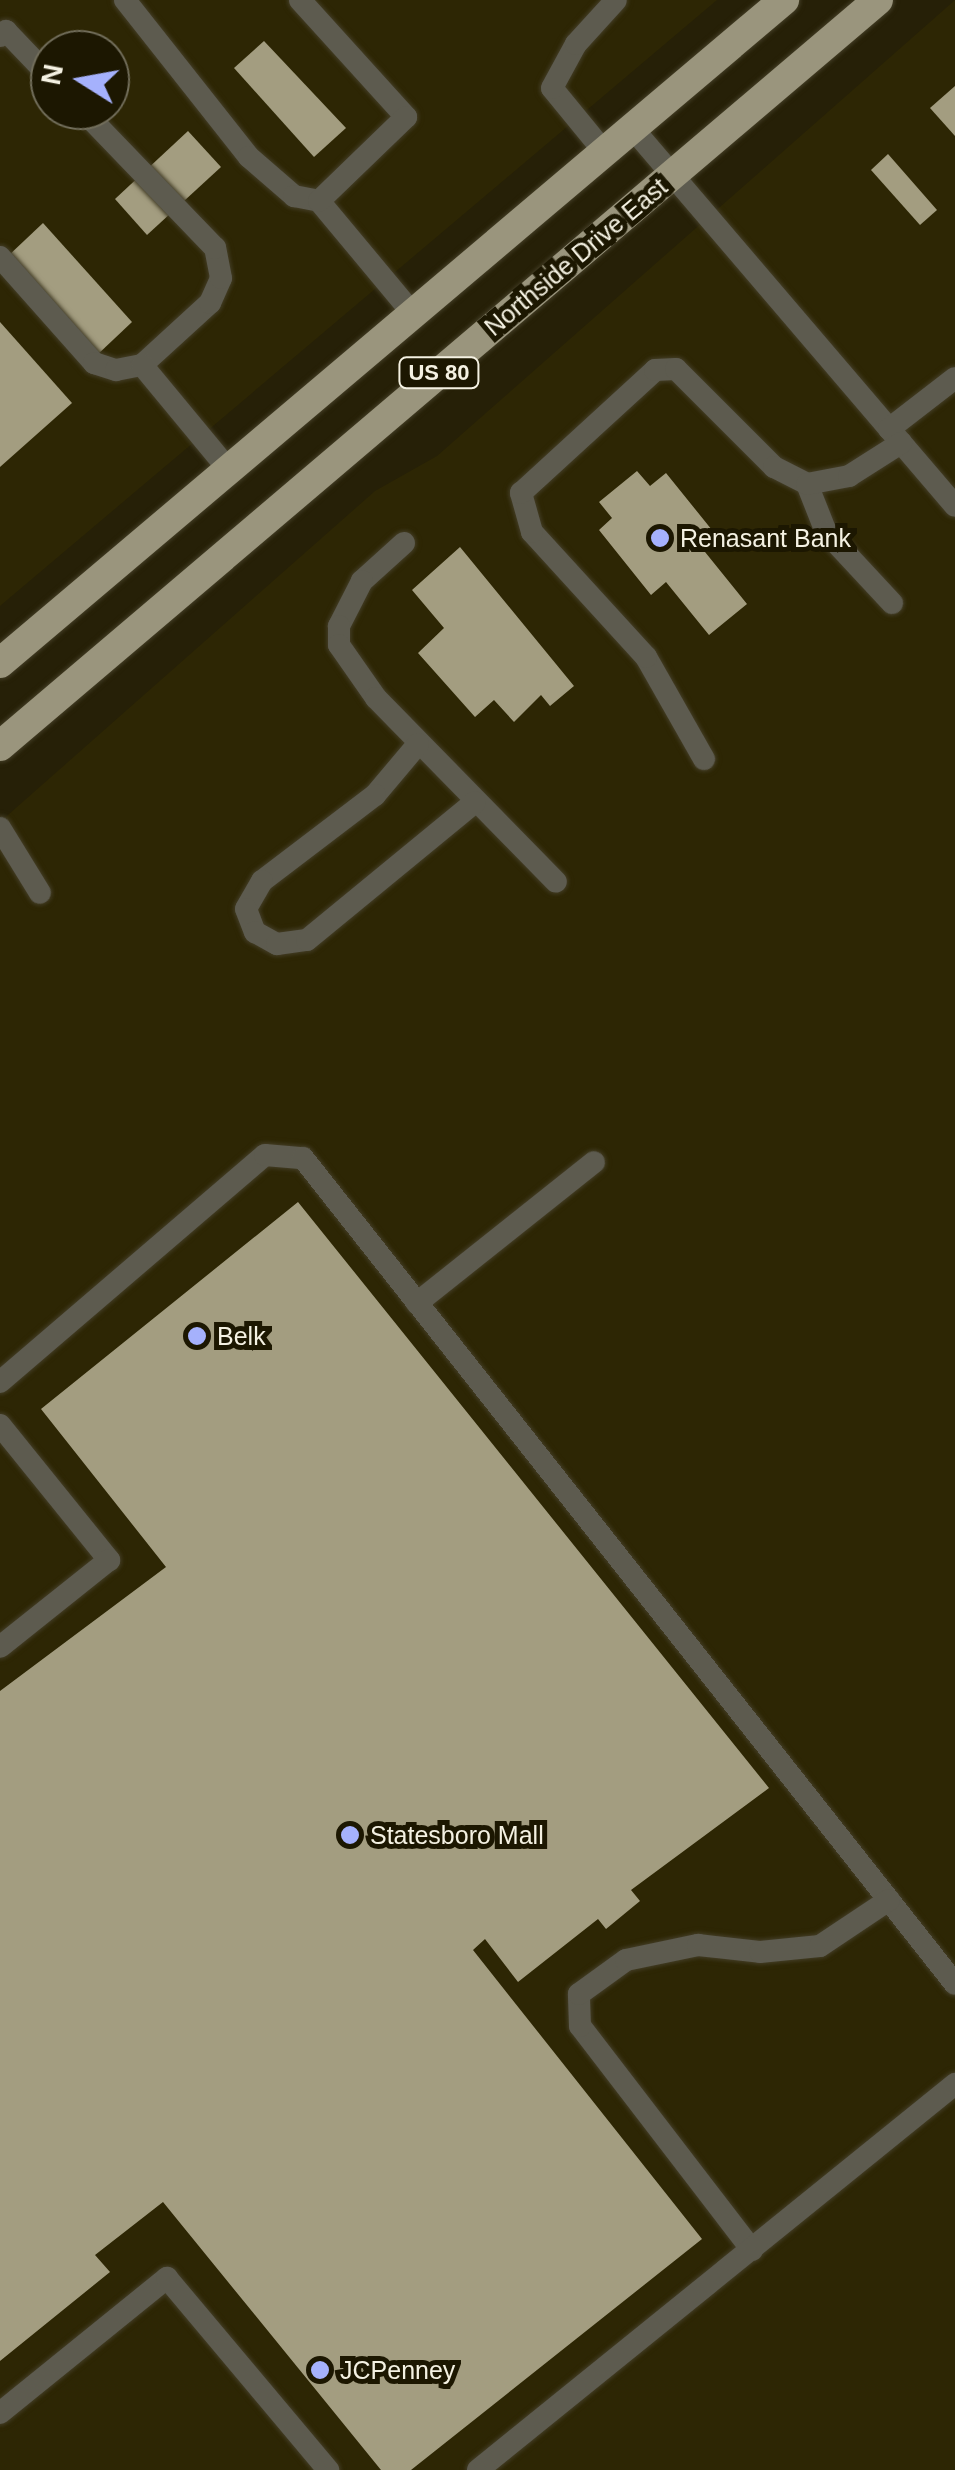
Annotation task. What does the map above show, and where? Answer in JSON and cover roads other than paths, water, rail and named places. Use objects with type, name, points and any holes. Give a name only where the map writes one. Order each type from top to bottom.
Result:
[{"type":"main road","name":"US 80","points":[[0,663],[784,0]]},
{"type":"main road","name":"Northside Drive East","points":[[0,746],[878,0]]},
{"type":"lane","points":[[125,0],[249,157],[294,196],[319,201],[414,314]]},
{"type":"lane","points":[[300,0],[406,117],[319,201]]},
{"type":"lane","points":[[606,154],[552,88],[576,44],[616,0]]},
{"type":"lane","points":[[0,36],[6,31],[30,56]]},
{"type":"lane","points":[[0,257],[94,363],[116,370],[142,365],[210,303],[221,278],[215,248],[101,130]]},
{"type":"lane","points":[[634,130],[954,503]]},
{"type":"lane","points":[[142,365],[229,470]]},
{"type":"lane","points":[[704,759],[646,657],[532,532],[521,493],[655,370],[676,369],[774,467],[807,484],[850,476],[955,378]]},
{"type":"lane","points":[[807,484],[826,532],[892,603]]},
{"type":"lane","points":[[404,543],[362,581],[339,626],[339,645],[418,744],[556,882]]},
{"type":"lane","points":[[418,744],[375,795],[262,881],[246,909],[256,932],[277,944],[307,940],[475,802]]},
{"type":"lane","points":[[0,828],[40,892]]},
{"type":"lane","points":[[0,1382],[264,1155],[303,1158],[955,1984]]},
{"type":"lane","points":[[417,1303],[594,1162]]},
{"type":"lane","points":[[0,1424],[109,1560],[0,1646]]},
{"type":"lane","points":[[752,2250],[580,2026],[580,1994],[626,1960],[698,1945],[760,1952],[820,1946],[888,1900]]},
{"type":"lane","points":[[478,2470],[955,2084]]},
{"type":"lane","points":[[0,2413],[167,2278],[328,2470]]},
{"type":"place","name":"Renasant Bank","points":[[660,538]]},
{"type":"place","name":"Belk","points":[[197,1336]]},
{"type":"place","name":"Statesboro Mall","points":[[350,1835]]},
{"type":"place","name":"JCPenney","points":[[320,2370]]}]
